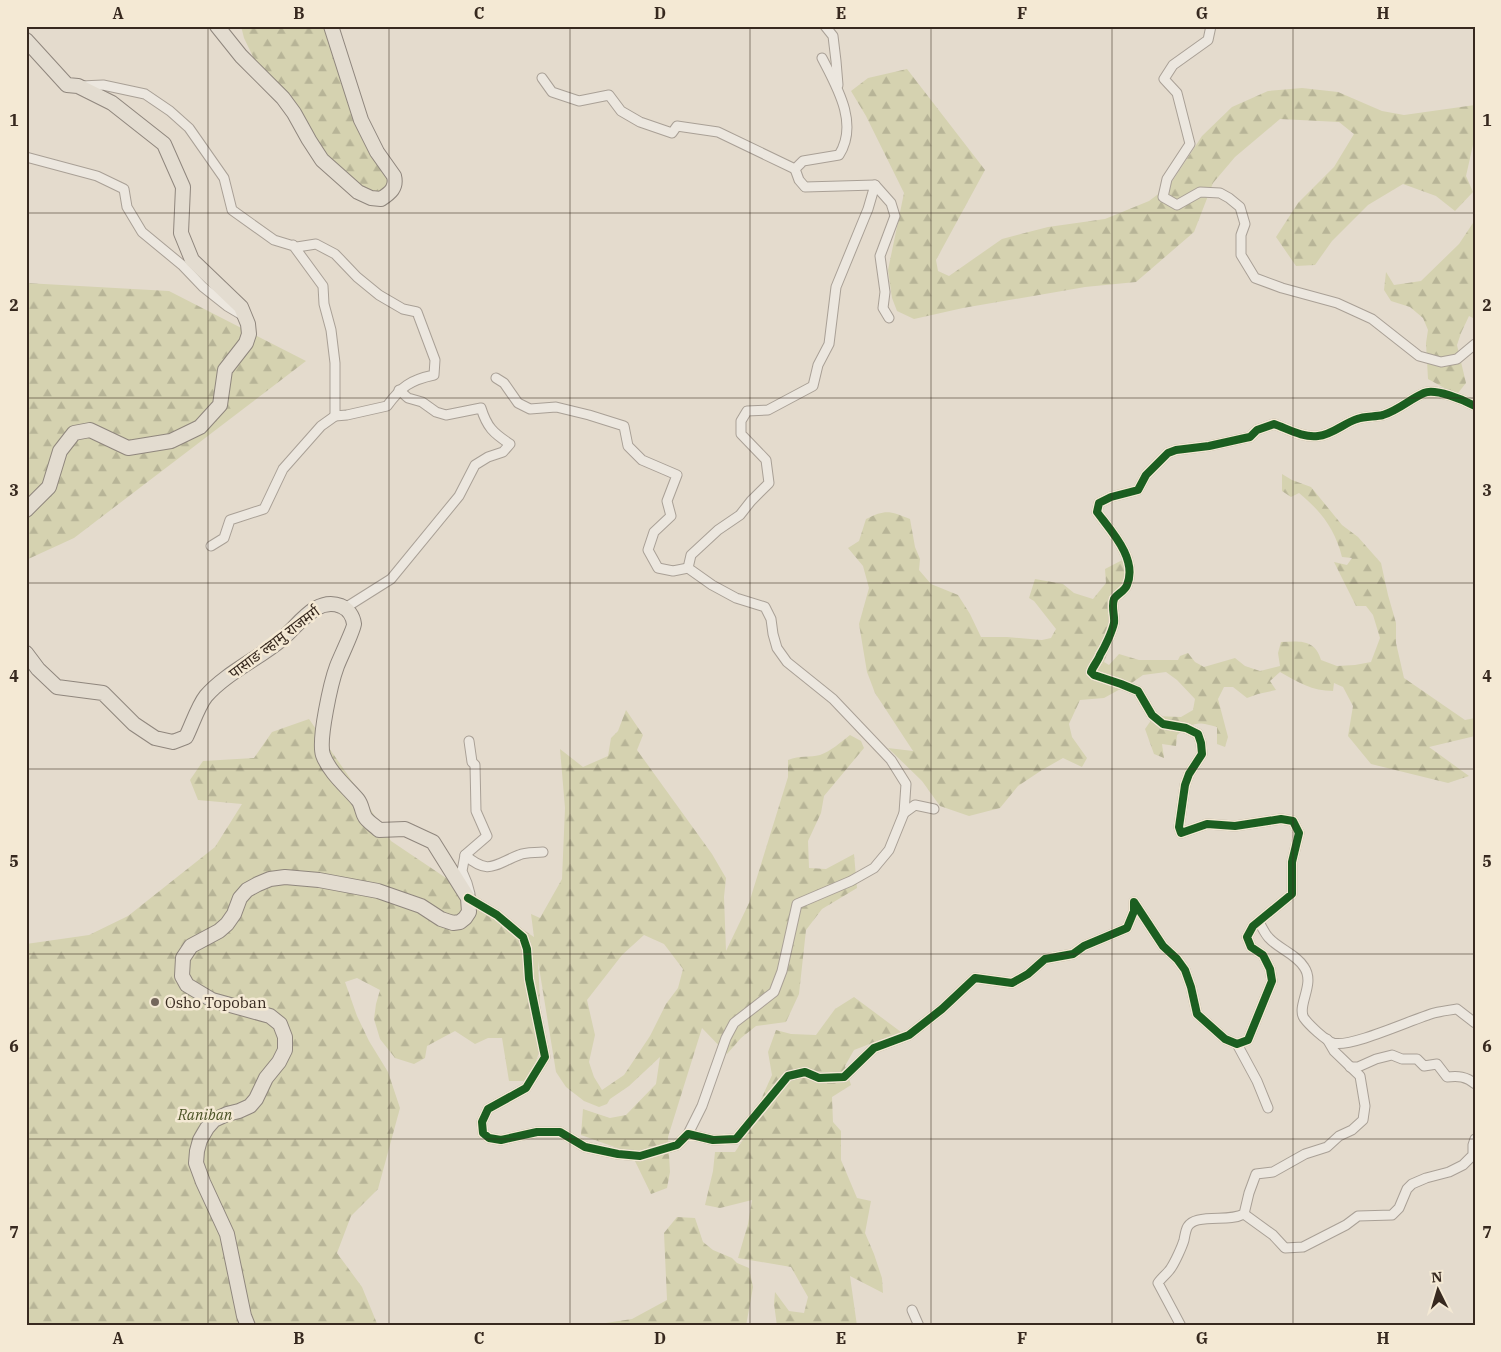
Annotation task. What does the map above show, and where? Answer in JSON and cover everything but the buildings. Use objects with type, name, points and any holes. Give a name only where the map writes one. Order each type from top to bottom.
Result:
[{"type":"main road","points":[[217,26],[241,56],[283,98],[322,160],[358,192],[371,198],[381,199],[392,191],[395,180],[394,176],[377,152],[361,120],[331,26]]},
{"type":"main road","points":[[26,40],[67,85],[78,86],[112,103],[164,144],[182,187],[180,233],[192,260],[241,307],[249,330],[248,339],[225,370],[220,404],[200,426],[171,441],[128,448],[90,430],[74,433],[60,451],[48,487],[26,510]]},
{"type":"main road","name":"पासाङ ल्हामु राजमर्ग","points":[[26,653],[38,669],[57,687],[103,693],[134,724],[155,738],[173,742],[186,737],[205,697],[219,683],[286,636],[306,615],[317,607],[330,604],[345,608]]},
{"type":"main road","points":[[248,1326],[244,1316],[227,1234],[196,1163],[197,1151],[200,1140],[214,1120],[250,1106],[256,1099],[266,1078],[279,1062],[285,1050],[285,1037],[280,1024],[270,1016],[212,1000],[187,985],[182,976],[183,958],[191,946],[220,931],[227,924],[234,914],[240,898],[247,890],[270,879],[285,877],[319,880],[378,891],[421,906],[441,919],[453,923],[460,922],[469,912],[469,899],[433,842],[405,829],[379,830],[365,818],[360,802],[336,778],[323,756],[321,738],[332,680],[354,627],[352,616],[345,608]]},
{"type":"street","points":[[825,26],[833,36],[838,90]]},
{"type":"street","points":[[1211,26],[1208,40],[1173,64],[1164,79],[1177,93],[1190,144],[1167,179],[1163,197],[1177,205],[1200,192],[1220,193],[1229,198],[1240,207],[1245,224],[1241,235],[1241,255],[1255,278],[1282,288],[1337,303],[1372,319],[1419,356],[1441,362],[1457,359],[1475,344]]},
{"type":"street","points":[[795,169],[804,161],[839,155],[843,149],[848,131],[845,109],[822,58]]},
{"type":"street","points":[[542,78],[552,92],[579,101],[609,95],[621,111],[640,122],[672,133],[677,126],[718,132],[795,169],[799,180],[805,186],[875,185],[891,203],[895,216],[880,256],[885,292],[883,308],[889,318]]},
{"type":"street","points":[[78,86],[103,85],[145,94],[170,111],[189,128],[224,178],[232,210],[274,240],[297,247],[316,244],[335,254],[357,277],[379,295],[403,309],[417,312],[435,360],[434,375],[419,378],[399,390],[387,406],[335,416],[321,426],[283,469],[264,509],[230,520],[224,538],[211,546]]},
{"type":"street","points":[[26,157],[97,176],[124,189],[127,207],[142,232],[182,264],[203,287],[244,317]]},
{"type":"street","points":[[688,568],[691,555],[718,530],[740,515],[769,482],[766,460],[741,434],[741,421],[747,411],[768,410],[813,386],[818,365],[830,344],[836,287],[868,209],[875,185]]},
{"type":"street","points":[[293,245],[323,286],[324,304],[332,330],[335,363],[335,416]]},
{"type":"street","points":[[469,741],[472,762],[475,766],[476,810],[486,836],[465,855],[462,870],[467,883],[469,899],[497,914],[523,936],[527,949],[529,979],[546,1057],[526,1088],[488,1110],[482,1122],[483,1133],[489,1138],[500,1140],[537,1132],[560,1132],[585,1147],[618,1154],[640,1156],[677,1145],[688,1134],[702,1106],[726,1038],[734,1023],[774,992],[782,971],[798,904],[851,881],[874,868],[889,850],[904,813],[906,784],[891,760],[833,699],[787,662],[777,648],[765,607],[728,594],[688,568],[673,570],[658,568],[648,550],[654,532],[671,516],[668,501],[678,474],[642,460],[628,446],[624,426],[556,407],[530,409],[518,403],[504,384],[496,378]]},
{"type":"street","points":[[345,608],[391,579],[459,496],[475,465],[488,457],[503,452],[510,444],[495,434],[486,423],[481,408],[446,415],[436,412],[422,402],[408,398],[399,390]]},
{"type":"street","points":[[1237,1044],[1248,1040],[1272,981],[1270,970],[1263,955],[1251,947],[1247,937],[1253,926],[1292,894],[1292,862],[1299,832],[1293,821],[1281,819],[1235,826],[1207,824],[1181,833],[1179,827],[1184,785],[1202,754],[1202,743],[1198,734],[1186,728],[1163,724],[1152,716],[1138,691],[1094,675],[1091,672],[1114,622],[1114,599],[1127,586],[1129,572],[1128,559],[1098,512],[1099,503],[1111,496],[1138,490],[1146,475],[1168,453],[1250,437],[1257,430],[1274,424],[1305,435],[1318,436],[1328,434],[1357,419],[1384,414],[1405,405],[1425,392],[1434,391],[1475,406]]},
{"type":"street","points":[[904,813],[915,805],[934,810]]},
{"type":"street","points":[[465,855],[475,864],[492,868],[521,854],[543,852]]},
{"type":"street","points":[[688,1134],[713,1140],[736,1139],[788,1076],[805,1072],[819,1078],[844,1076],[874,1048],[909,1035],[975,978],[1012,983],[1028,974],[1046,959],[1073,954],[1084,946],[1127,928],[1134,911],[1134,902],[1163,946],[1177,959],[1185,970],[1197,1014],[1225,1039],[1237,1044],[1268,1108]]},
{"type":"street","points":[[1259,922],[1268,938],[1295,957],[1306,968],[1308,978],[1307,995],[1302,1005],[1302,1016],[1313,1028],[1332,1043],[1348,1043],[1436,1012],[1457,1009],[1475,1023]]},
{"type":"street","points":[[1244,1214],[1256,1174],[1273,1172],[1305,1154],[1327,1147],[1339,1136],[1352,1130],[1363,1120],[1365,1106],[1360,1076],[1334,1052],[1327,1039]]},
{"type":"street","points":[[1350,1067],[1358,1067],[1376,1059],[1392,1055],[1402,1059],[1417,1059],[1424,1066],[1436,1064],[1447,1077],[1462,1076],[1475,1084]]},
{"type":"street","points":[[1244,1214],[1273,1235],[1285,1248],[1303,1247],[1346,1225],[1358,1216],[1392,1215],[1399,1208],[1407,1189],[1412,1184],[1449,1172],[1463,1165],[1473,1155],[1475,1140]]},
{"type":"street","points":[[1181,1326],[1158,1282],[1170,1270],[1184,1240],[1185,1231],[1190,1224],[1199,1220],[1226,1217],[1236,1218],[1244,1214]]},
{"type":"street","points":[[912,1310],[919,1326]]},
{"type":"green space","points":[[241,26],[328,26],[387,174],[386,190],[377,193],[360,186],[325,156],[256,63],[244,38]]},
{"type":"green space","points":[[907,69],[985,170],[936,260],[938,271],[949,276],[1002,239],[1048,227],[1105,219],[1149,201],[1169,186],[1202,136],[1232,107],[1268,91],[1302,88],[1338,92],[1382,111],[1404,115],[1475,105],[1475,136],[1466,176],[1473,192],[1455,211],[1436,196],[1403,184],[1368,205],[1332,241],[1315,265],[1296,266],[1276,237],[1298,203],[1334,167],[1354,134],[1339,122],[1280,119],[1235,157],[1213,183],[1194,232],[1136,282],[1085,287],[963,308],[914,319],[897,311],[892,298],[888,270],[904,193],[866,116],[851,91],[868,78]]},
{"type":"green space","points":[[1475,220],[1475,319],[1469,316],[1457,345],[1466,383],[1458,393],[1448,390],[1428,379],[1426,343],[1428,330],[1423,318],[1410,307],[1391,301],[1384,290],[1386,272],[1394,285],[1421,281],[1459,244]]},
{"type":"green space","points":[[26,283],[169,291],[306,361],[74,538],[26,560]]},
{"type":"green space","points":[[1282,474],[1311,487],[1342,525],[1358,537],[1381,563],[1396,623],[1396,643],[1404,678],[1465,720],[1475,718],[1475,736],[1429,747],[1469,776],[1448,783],[1371,764],[1348,736],[1353,706],[1343,687],[1334,683],[1333,691],[1325,691],[1305,685],[1280,672],[1270,681],[1276,690],[1247,698],[1233,687],[1224,687],[1218,699],[1228,737],[1225,747],[1217,744],[1217,727],[1200,723],[1188,727],[1177,735],[1176,746],[1162,744],[1164,758],[1154,754],[1145,729],[1154,716],[1181,717],[1193,710],[1195,699],[1177,680],[1166,672],[1143,675],[1104,698],[1080,700],[1069,724],[1072,737],[1087,758],[1082,767],[1063,758],[1018,786],[1000,808],[969,816],[940,806],[922,781],[888,748],[913,751],[875,693],[867,672],[859,624],[869,588],[863,566],[848,548],[859,541],[866,519],[883,512],[893,513],[910,519],[915,547],[920,559],[919,570],[931,584],[958,595],[981,637],[1042,640],[1051,638],[1056,629],[1034,601],[1029,598],[1035,579],[1063,584],[1074,593],[1093,599],[1106,583],[1105,569],[1132,555],[1134,574],[1130,584],[1115,607],[1114,634],[1104,662],[1109,665],[1119,654],[1139,660],[1178,660],[1180,656],[1188,653],[1195,662],[1204,667],[1235,658],[1245,666],[1260,671],[1280,666],[1278,653],[1281,642],[1294,641],[1311,645],[1315,648],[1321,660],[1337,666],[1371,662],[1380,638],[1373,615],[1366,606],[1356,606],[1334,562],[1347,565],[1352,558],[1342,557],[1331,529],[1307,500],[1299,493],[1291,497],[1282,491]]},
{"type":"green space","name":"Raniban","points":[[626,710],[643,735],[637,750],[712,854],[726,878],[724,897],[726,951],[749,903],[788,777],[788,760],[820,755],[832,749],[850,735],[861,741],[864,748],[824,796],[821,813],[808,841],[809,868],[826,869],[854,854],[857,888],[822,909],[806,930],[799,994],[786,1022],[756,1026],[741,1038],[727,1054],[702,1028],[668,1137],[670,1172],[667,1188],[651,1194],[634,1159],[620,1149],[581,1135],[583,1109],[610,1118],[626,1115],[656,1084],[660,1057],[629,1086],[610,1099],[607,1104],[599,1107],[584,1101],[566,1087],[556,1072],[538,961],[542,1044],[529,1081],[509,1081],[502,1038],[488,1038],[475,1044],[455,1031],[427,1046],[425,1058],[414,1064],[395,1058],[380,1039],[374,1019],[380,990],[357,978],[345,982],[357,1016],[369,1041],[388,1072],[400,1108],[378,1189],[351,1216],[337,1253],[362,1287],[378,1326],[26,1326],[26,944],[89,935],[128,916],[215,847],[242,804],[198,800],[190,780],[203,761],[254,758],[272,732],[309,719],[391,841],[534,937],[531,914],[540,918],[562,879],[565,808],[560,749],[583,767],[608,756],[611,738],[618,731]],"holes":[[[644,935],[664,944],[683,969],[678,988],[666,1004],[650,1036],[624,1075],[602,1090],[594,1077],[589,1062],[595,1035],[587,1000],[622,955]]]},
{"type":"green space","points":[[854,997],[901,1032],[854,1050],[845,1066],[851,1085],[832,1097],[833,1122],[841,1131],[841,1160],[857,1198],[871,1201],[865,1233],[882,1278],[883,1293],[850,1276],[857,1326],[777,1326],[774,1304],[775,1292],[789,1311],[804,1313],[808,1297],[791,1267],[738,1258],[748,1224],[752,1200],[720,1208],[705,1205],[713,1171],[715,1152],[735,1152],[750,1129],[772,1075],[768,1052],[776,1030],[791,1034],[816,1035],[835,1009]]},
{"type":"green space","points":[[677,1217],[695,1218],[703,1242],[713,1250],[749,1268],[753,1287],[746,1326],[586,1326],[632,1319],[667,1300],[664,1233]]},
{"type":"cycle path","points":[[468,898],[497,915],[523,937],[527,949],[529,979],[545,1057],[526,1088],[488,1109],[482,1122],[483,1133],[489,1138],[501,1140],[537,1132],[560,1132],[585,1147],[618,1154],[640,1156],[677,1145],[688,1134],[713,1140],[736,1139],[788,1076],[805,1072],[819,1078],[844,1077],[874,1048],[909,1035],[942,1009],[975,978],[1012,983],[1028,974],[1045,959],[1073,954],[1084,946],[1127,928],[1134,911],[1134,902],[1163,946],[1177,959],[1185,970],[1197,1014],[1225,1039],[1237,1044],[1248,1040],[1272,981],[1270,969],[1263,955],[1251,947],[1247,937],[1253,926],[1292,894],[1292,862],[1299,833],[1293,821],[1281,819],[1235,826],[1207,824],[1181,833],[1179,827],[1185,785],[1189,774],[1202,754],[1198,734],[1186,728],[1163,724],[1152,715],[1138,691],[1094,675],[1091,672],[1113,627],[1114,599],[1126,587],[1129,575],[1126,555],[1116,537],[1097,512],[1099,503],[1111,497],[1138,490],[1146,475],[1168,453],[1250,437],[1257,430],[1274,424],[1307,436],[1323,435],[1357,419],[1389,413],[1419,395],[1429,392],[1450,395],[1475,406]]},
{"type":"place","name":"Osho Topoban","points":[[155,1002]]}]
